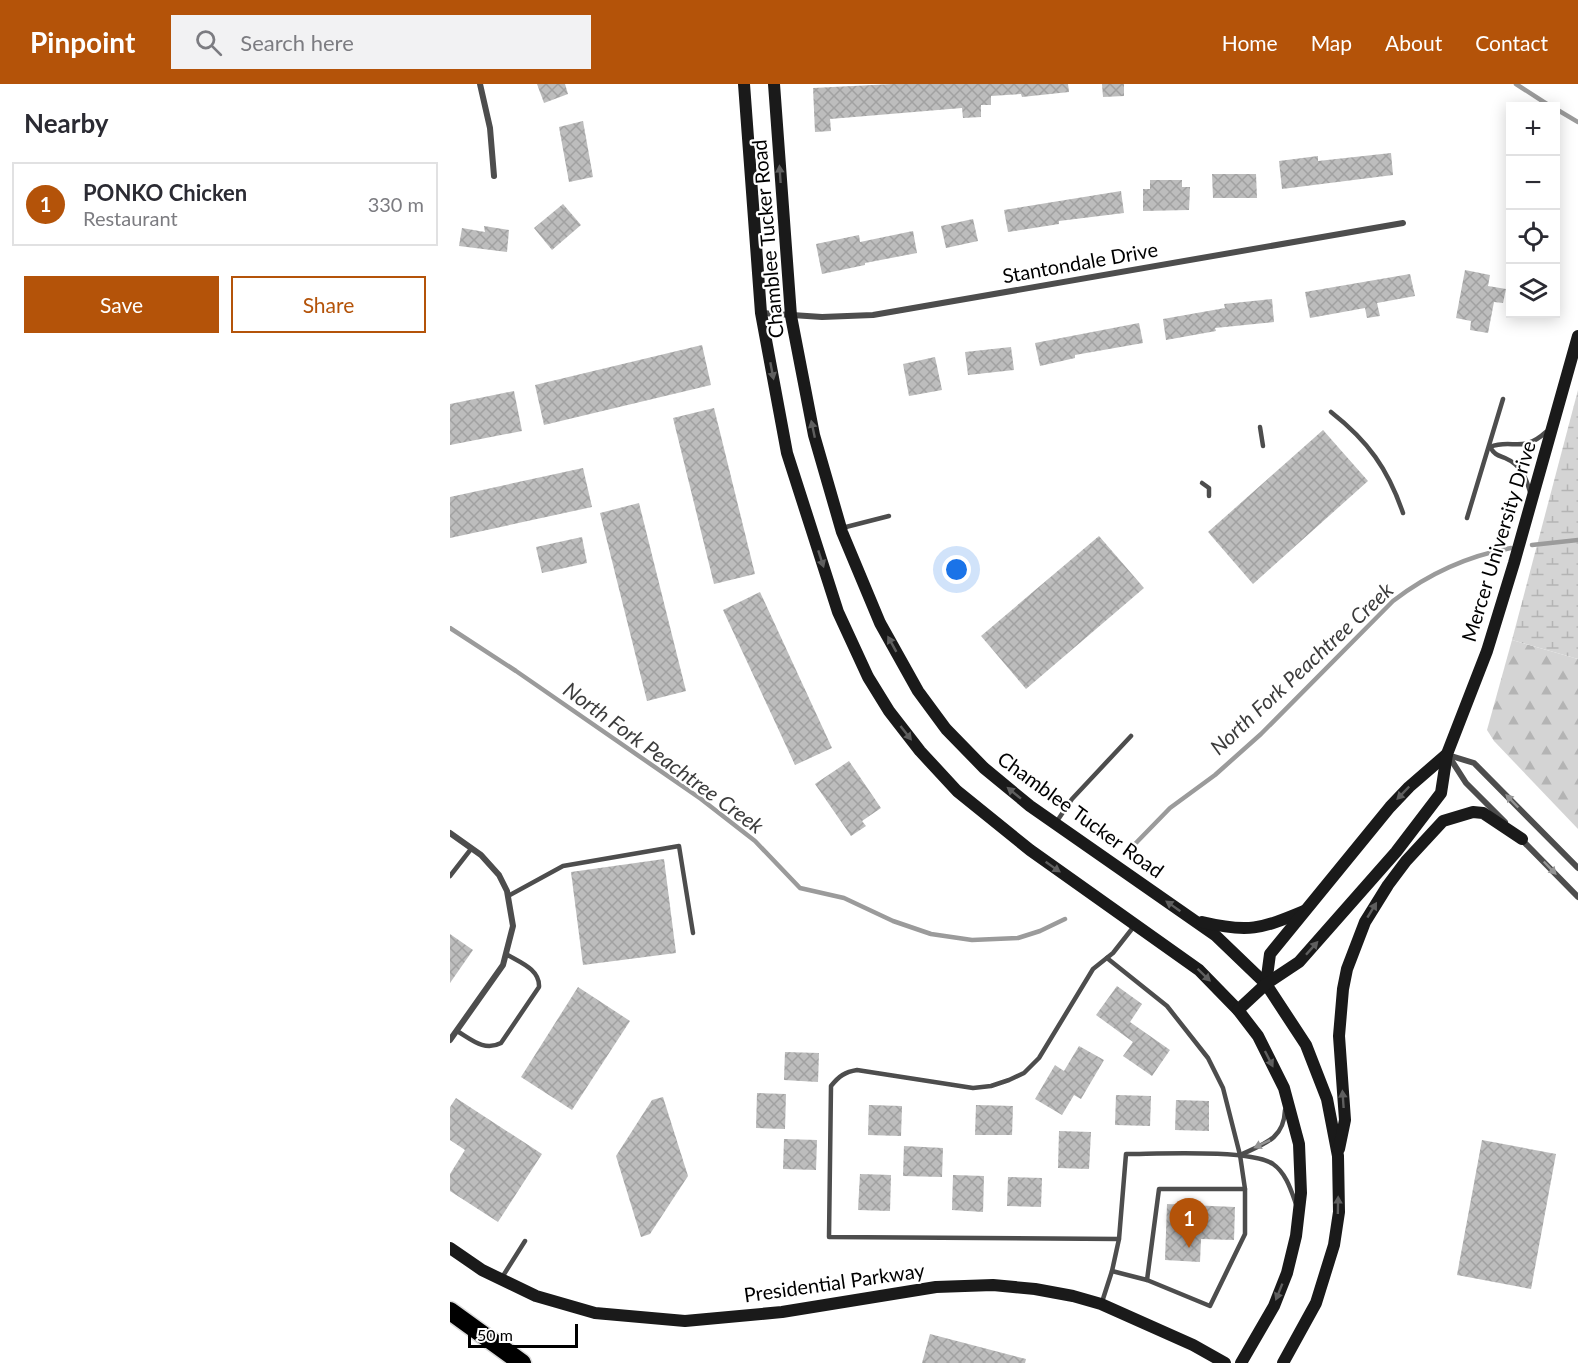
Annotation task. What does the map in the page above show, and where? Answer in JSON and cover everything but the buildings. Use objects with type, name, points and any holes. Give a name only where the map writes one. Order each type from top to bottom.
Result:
[{"type":"highway","points":[[450,1311],[524,1362]]},
{"type":"main road","name":"Chamblee Tucker Road","points":[[744,84],[761,313],[787,453],[838,612],[868,677],[889,711],[957,791],[1030,850],[1199,970],[1238,1010],[1257,1036],[1284,1088],[1299,1144],[1301,1193],[1296,1236],[1287,1273],[1274,1306],[1241,1363]]},
{"type":"main road","name":"Chamblee Tucker Road","points":[[774,84],[790,316],[814,435],[841,528],[880,623],[918,692],[946,729],[984,768],[1030,806],[1215,935],[1266,984],[1306,1045],[1327,1099],[1338,1156],[1339,1212],[1334,1245],[1316,1303],[1283,1363]]},
{"type":"main road","name":"Mercer University Drive","points":[[1238,1010],[1266,984],[1299,962],[1412,832],[1441,793],[1447,754],[1487,651],[1578,336]]},
{"type":"main road","name":"Mercer University Drive","points":[[1266,984],[1270,954],[1390,807],[1447,754]]},
{"type":"main road","points":[[1338,1156],[1345,1120],[1339,1036],[1343,989],[1347,969],[1365,922],[1406,861],[1443,821],[1473,812],[1483,813],[1522,839]]},
{"type":"main road","points":[[1195,921],[1231,929],[1251,928],[1271,924],[1305,911]]},
{"type":"main road","name":"Presidential Parkway","points":[[450,1248],[482,1270],[536,1296],[595,1313],[685,1321],[782,1312],[936,1287],[993,1286],[1035,1289],[1101,1304],[1193,1345],[1225,1363]]},
{"type":"street","points":[[480,84],[490,128],[494,176]]},
{"type":"street","name":"Stantondale Drive","points":[[761,313],[790,316],[873,315],[1403,223]]},
{"type":"street","points":[[1447,754],[1466,783],[1578,897]]},
{"type":"street","points":[[1447,754],[1474,763],[1578,868]]},
{"type":"street","points":[[450,833],[481,855],[499,875],[508,896],[513,927],[503,965],[450,1040]]},
{"type":"lane","points":[[1467,518],[1503,399]]},
{"type":"lane","points":[[1331,412],[1347,424],[1373,452],[1394,486],[1403,513]]},
{"type":"lane","points":[[1490,447],[1500,443],[1521,446],[1537,440],[1553,426]]},
{"type":"lane","points":[[1260,427],[1263,446]]},
{"type":"lane","points":[[1490,447],[1496,455],[1516,464],[1526,476],[1532,501]]},
{"type":"lane","points":[[1202,483],[1209,488],[1209,496]]},
{"type":"lane","points":[[841,528],[889,516]]},
{"type":"lane","points":[[1055,824],[1072,799],[1131,736]]},
{"type":"lane","points":[[508,896],[563,866],[679,846],[693,933]]},
{"type":"lane","points":[[450,876],[471,849]]},
{"type":"lane","points":[[1119,1239],[829,1237],[831,1086],[837,1077],[857,1070],[973,1088],[991,1086],[1024,1073],[1039,1058],[1093,969],[1113,953],[1136,925]]},
{"type":"lane","points":[[457,1030],[486,1047],[501,1043],[539,987],[537,974],[506,954]]},
{"type":"lane","points":[[1107,958],[1167,1006],[1198,1045],[1222,1088],[1240,1155],[1245,1189],[1245,1234],[1210,1306],[1147,1280],[1112,1271]]},
{"type":"lane","points":[[1240,1155],[1272,1139],[1282,1128],[1285,1114],[1284,1088]]},
{"type":"lane","points":[[1101,1304],[1119,1239],[1126,1154],[1240,1155],[1272,1163],[1287,1180],[1299,1213]]},
{"type":"lane","points":[[1147,1280],[1159,1189],[1245,1189]]},
{"type":"lane","points":[[501,1279],[525,1241]]},
{"type":"green space","points":[[1578,390],[1578,659],[1512,640]]},
{"type":"green space","points":[[1512,640],[1578,659],[1578,829],[1494,741],[1487,730]]},
{"type":"waterway","points":[[1516,84],[1544,102]]},
{"type":"waterway","points":[[1560,111],[1578,122]]},
{"type":"waterway","name":"North Fork Peachtree Creek","points":[[1532,545],[1578,540]]},
{"type":"waterway","name":"North Fork Peachtree Creek","points":[[1133,846],[1170,808],[1215,775],[1261,734],[1393,601],[1420,582],[1449,567],[1495,551],[1511,548]]},
{"type":"waterway","name":"North Fork Peachtree Creek","points":[[450,628],[701,799],[755,841],[800,888],[844,898],[893,921],[931,934],[972,940],[1018,938],[1065,919]]},
{"type":"place","name":"PONKO Chicken","points":[[1189,1248]]}]
